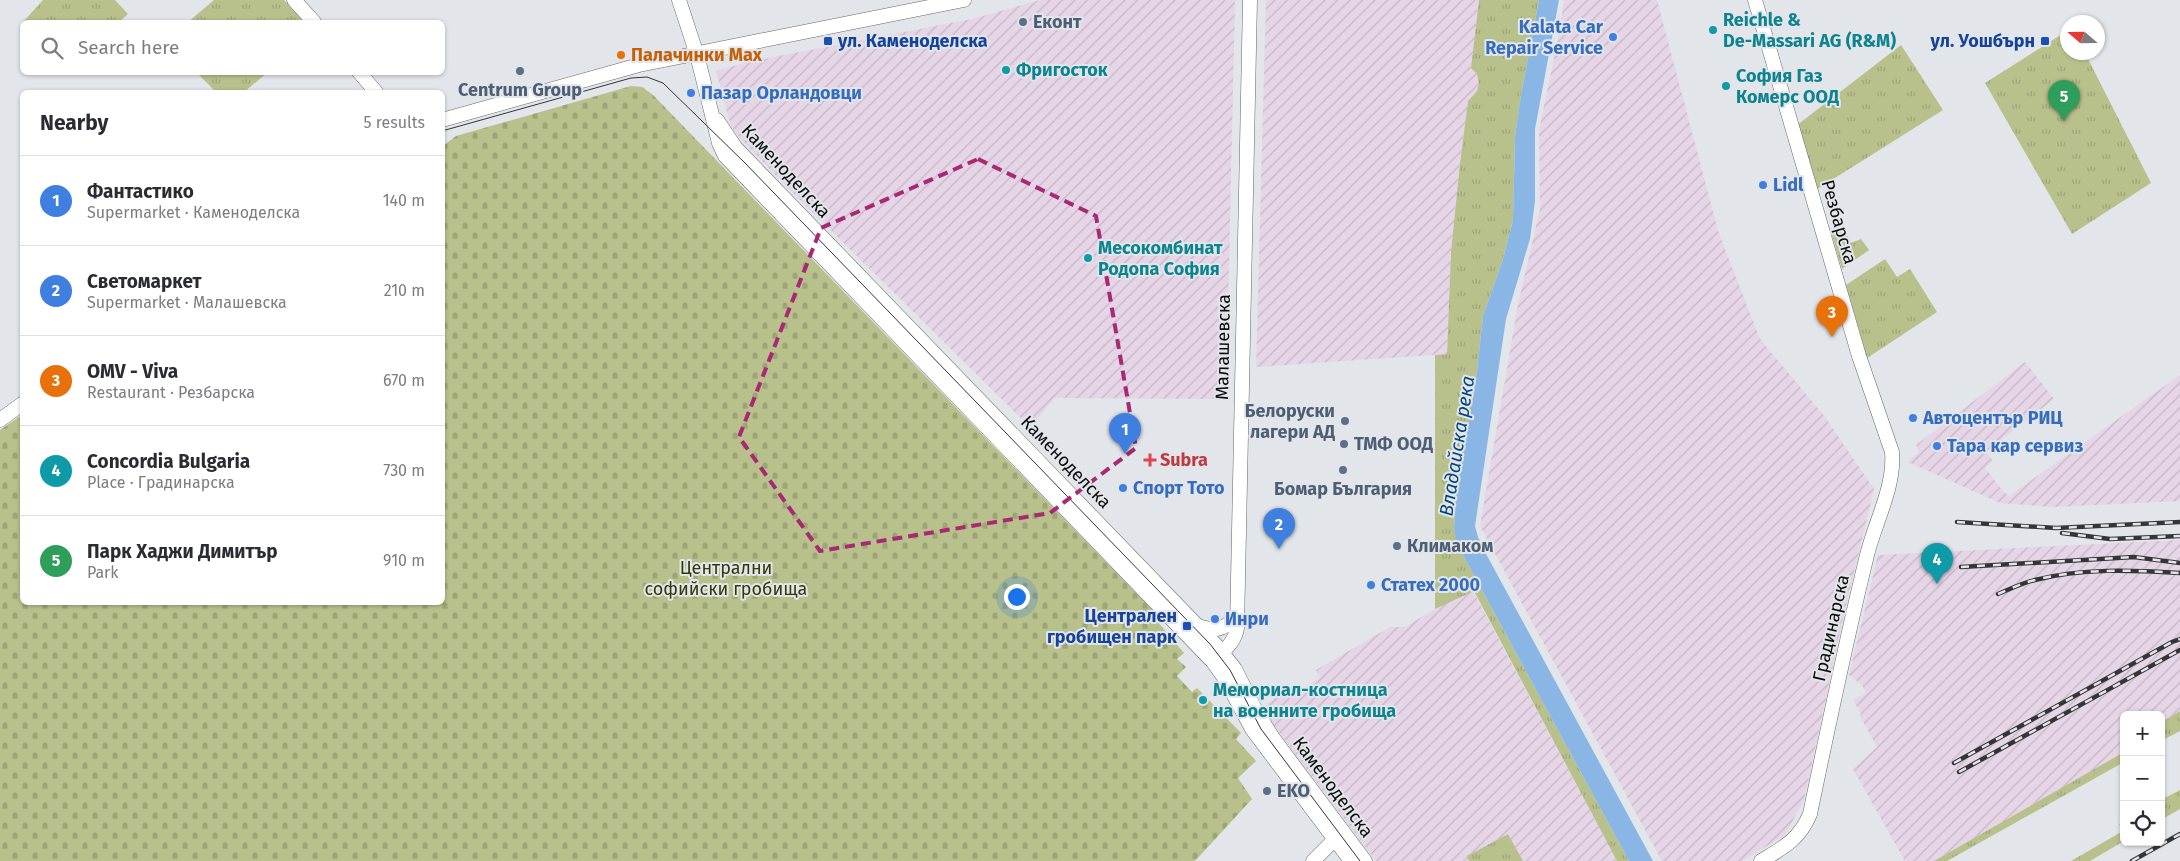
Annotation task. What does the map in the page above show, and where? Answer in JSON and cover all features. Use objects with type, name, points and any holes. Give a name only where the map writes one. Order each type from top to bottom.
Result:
[{"type":"street","points":[[294,0],[312,20]]},
{"type":"street","name":"Каменоделска","points":[[679,0],[697,55],[719,143],[725,156],[1240,679],[1255,709],[1339,836],[1351,861]]},
{"type":"street","points":[[445,119],[639,65],[697,55],[964,0]]},
{"type":"street","name":"Малашевска","points":[[1240,679],[1236,636],[1236,605],[1250,0]]},
{"type":"street","name":"Резбарска","points":[[1756,0],[1858,356],[1892,452]]},
{"type":"street","points":[[362,75],[374,90]]},
{"type":"street","name":"Каменоделска","points":[[712,113],[735,147],[1199,626],[1252,729],[1339,836],[1365,861]]},
{"type":"street","points":[[0,420],[20,405]]},
{"type":"street","name":"Градинарска","points":[[1761,861],[1791,843],[1804,829],[1810,814],[1847,638],[1869,548],[1891,476],[1892,452]]},
{"type":"street","name":"Малашевска","points":[[1214,653],[1229,631],[1236,605]]},
{"type":"street","points":[[1199,626],[1210,630],[1218,630],[1233,620]]},
{"type":"street","points":[[1214,653],[1236,636]]},
{"type":"street","points":[[1313,861],[1339,836]]},
{"type":"highlighted area","points":[[978,159],[1096,216],[1136,448],[1050,513],[820,551],[739,437],[821,228]]},
{"type":"shaded area","points":[[1040,0],[1235,0],[1226,399],[1055,398],[1030,427],[783,183],[739,137],[731,126],[716,71],[747,62],[972,19]]},
{"type":"shaded area","points":[[1266,0],[1479,0],[1471,68],[1477,74],[1479,83],[1477,91],[1468,101],[1460,163],[1451,252],[1447,354],[1256,367]]},
{"type":"shaded area","points":[[1564,0],[1657,0],[1719,234],[1760,339],[1825,417],[1874,489],[1847,601],[1804,800],[1785,835],[1742,861],[1662,861],[1480,526],[1518,304],[1540,209],[1539,130],[1560,29]]},
{"type":"shaded area","points":[[2025,362],[2054,399],[1986,452],[1993,461],[1985,468],[2003,491],[2009,496],[2180,375],[2180,501],[2052,507],[2000,503],[1908,462],[1919,452],[1916,445]]},
{"type":"shaded area","points":[[2180,540],[2180,711],[2165,720],[2165,711],[2120,711],[2120,754],[1934,861],[1905,861],[1853,769],[1877,747],[1853,700],[1866,693],[1862,685],[1849,675],[1878,555]]},
{"type":"shaded area","points":[[1473,591],[1617,861],[1376,861],[1266,715],[1265,706],[1282,692],[1289,688],[1296,692],[1320,678],[1316,670],[1390,627],[1405,627],[1435,609]]},
{"type":"green space","points":[[43,0],[115,0],[128,14],[121,20],[25,20]]},
{"type":"green space","points":[[214,0],[284,0],[302,20],[190,20]]},
{"type":"green space","points":[[1479,0],[1539,0],[1515,136],[1513,220],[1503,259],[1483,316],[1477,371],[1456,501],[1454,528],[1463,555],[1629,861],[1617,861],[1474,591],[1435,609],[1435,355],[1447,354],[1451,252],[1460,163],[1468,101],[1477,91],[1479,84],[1477,74],[1471,68]]},
{"type":"green space","points":[[2060,35],[2060,60],[2089,60],[2151,183],[2072,234],[1985,83]]},
{"type":"green space","points":[[1901,45],[1943,110],[1811,193],[1792,129]]},
{"type":"green space","points":[[199,75],[265,75],[246,90],[214,90]]},
{"type":"green space","name":"Централни софийски гробища","points":[[631,86],[642,87],[653,95],[1159,617],[1157,621],[1184,653],[1177,659],[1186,667],[1177,676],[1192,692],[1197,688],[1241,733],[1236,739],[1256,761],[1238,778],[1252,799],[1195,861],[0,861],[0,430],[20,416],[20,605],[445,605],[445,144],[456,136]]},
{"type":"green space","points":[[1842,225],[1851,243],[1861,239],[1869,250],[1842,269],[1831,232]]},
{"type":"green space","points":[[1885,259],[1897,277],[1910,269],[1937,312],[1867,358],[1846,285]]},
{"type":"green space","points":[[2180,711],[2180,731],[2165,739],[2165,720]]},
{"type":"green space","points":[[2120,754],[2120,764],[1947,861],[1934,861]]},
{"type":"green space","points":[[2180,790],[2180,809],[2165,818],[2165,801],[2165,798]]},
{"type":"green space","points":[[2120,833],[2120,843],[2090,861],[2071,861]]},
{"type":"green space","points":[[1508,834],[1523,861],[1469,861],[1467,856]]},
{"type":"water","points":[[1539,0],[1559,0],[1535,129],[1535,201],[1530,239],[1506,319],[1475,526],[1485,552],[1653,861],[1629,861],[1463,555],[1456,541],[1454,528],[1456,501],[1477,371],[1483,316],[1503,259],[1513,220],[1515,136]]},
{"type":"tram line","points":[[445,130],[631,78],[647,77],[663,83],[744,162],[1210,644],[1230,670],[1261,729],[1360,861]]},
{"type":"railway","points":[[1957,522],[2056,528],[2180,522]]},
{"type":"railway","points":[[2062,533],[2110,539],[2180,536]]},
{"type":"railway","points":[[1961,567],[2134,557],[2180,563]]},
{"type":"railway","points":[[1998,594],[2030,581],[2071,573],[2125,571],[2180,573]]},
{"type":"railway","points":[[1954,763],[2180,639]]},
{"type":"railway","points":[[1959,772],[2180,650]]},
{"type":"railway","points":[[2132,861],[2180,834]]},
{"type":"place","name":"Еконт","points":[[1023,22]]},
{"type":"place","name":"Reichle & De-Massari AG (R&M)","points":[[1713,30]]},
{"type":"place","name":"Kalata Car Repair Service","points":[[1613,37]]},
{"type":"place","name":"ул. Каменоделска","points":[[828,41]]},
{"type":"place","name":"ул. Уошбърн","points":[[2045,41]]},
{"type":"place","name":"Палачинки Max","points":[[621,55]]},
{"type":"place","name":"Фригосток","points":[[1006,70]]},
{"type":"place","name":"Centrum Group","points":[[520,71]]},
{"type":"place","name":"София Газ Комерс ООД","points":[[1726,86]]},
{"type":"place","name":"Пазар Орландовци","points":[[691,93]]},
{"type":"place","name":"Парк Хаджи Димитър","points":[[2064,121]]},
{"type":"place","name":"Lidl","points":[[1763,185]]},
{"type":"place","name":"Месокомбинат Родопа София","points":[[1088,258]]},
{"type":"place","name":"OMV - Viva","points":[[1832,337]]},
{"type":"place","name":"Автоцентър РИЦ","points":[[1913,418]]},
{"type":"place","name":"Белоруски лагери АД","points":[[1345,421]]},
{"type":"place","name":"ТМФ ООД","points":[[1344,444]]},
{"type":"place","name":"Тара кар сервиз","points":[[1937,446]]},
{"type":"place","name":"Фантастико","points":[[1125,454]]},
{"type":"place","name":"Subra","points":[[1150,460]]},
{"type":"place","name":"Бомар България","points":[[1343,470]]},
{"type":"place","name":"Спорт Тото","points":[[1123,488]]},
{"type":"place","name":"Климаком","points":[[1397,546]]},
{"type":"place","name":"Светомаркет","points":[[1279,549]]},
{"type":"place","name":"Concordia Bulgaria","points":[[1937,584]]},
{"type":"place","name":"Статех 2000","points":[[1371,585]]},
{"type":"place","name":"Инри","points":[[1215,619]]},
{"type":"place","name":"Централен гробищен парк","points":[[1187,626]]},
{"type":"place","name":"Мемориал-костница на военните гробища","points":[[1203,700]]},
{"type":"place","name":"EKO","points":[[1267,791]]},
{"type":"water label","name":"Владайска река","points":[[1457,446]]}]
